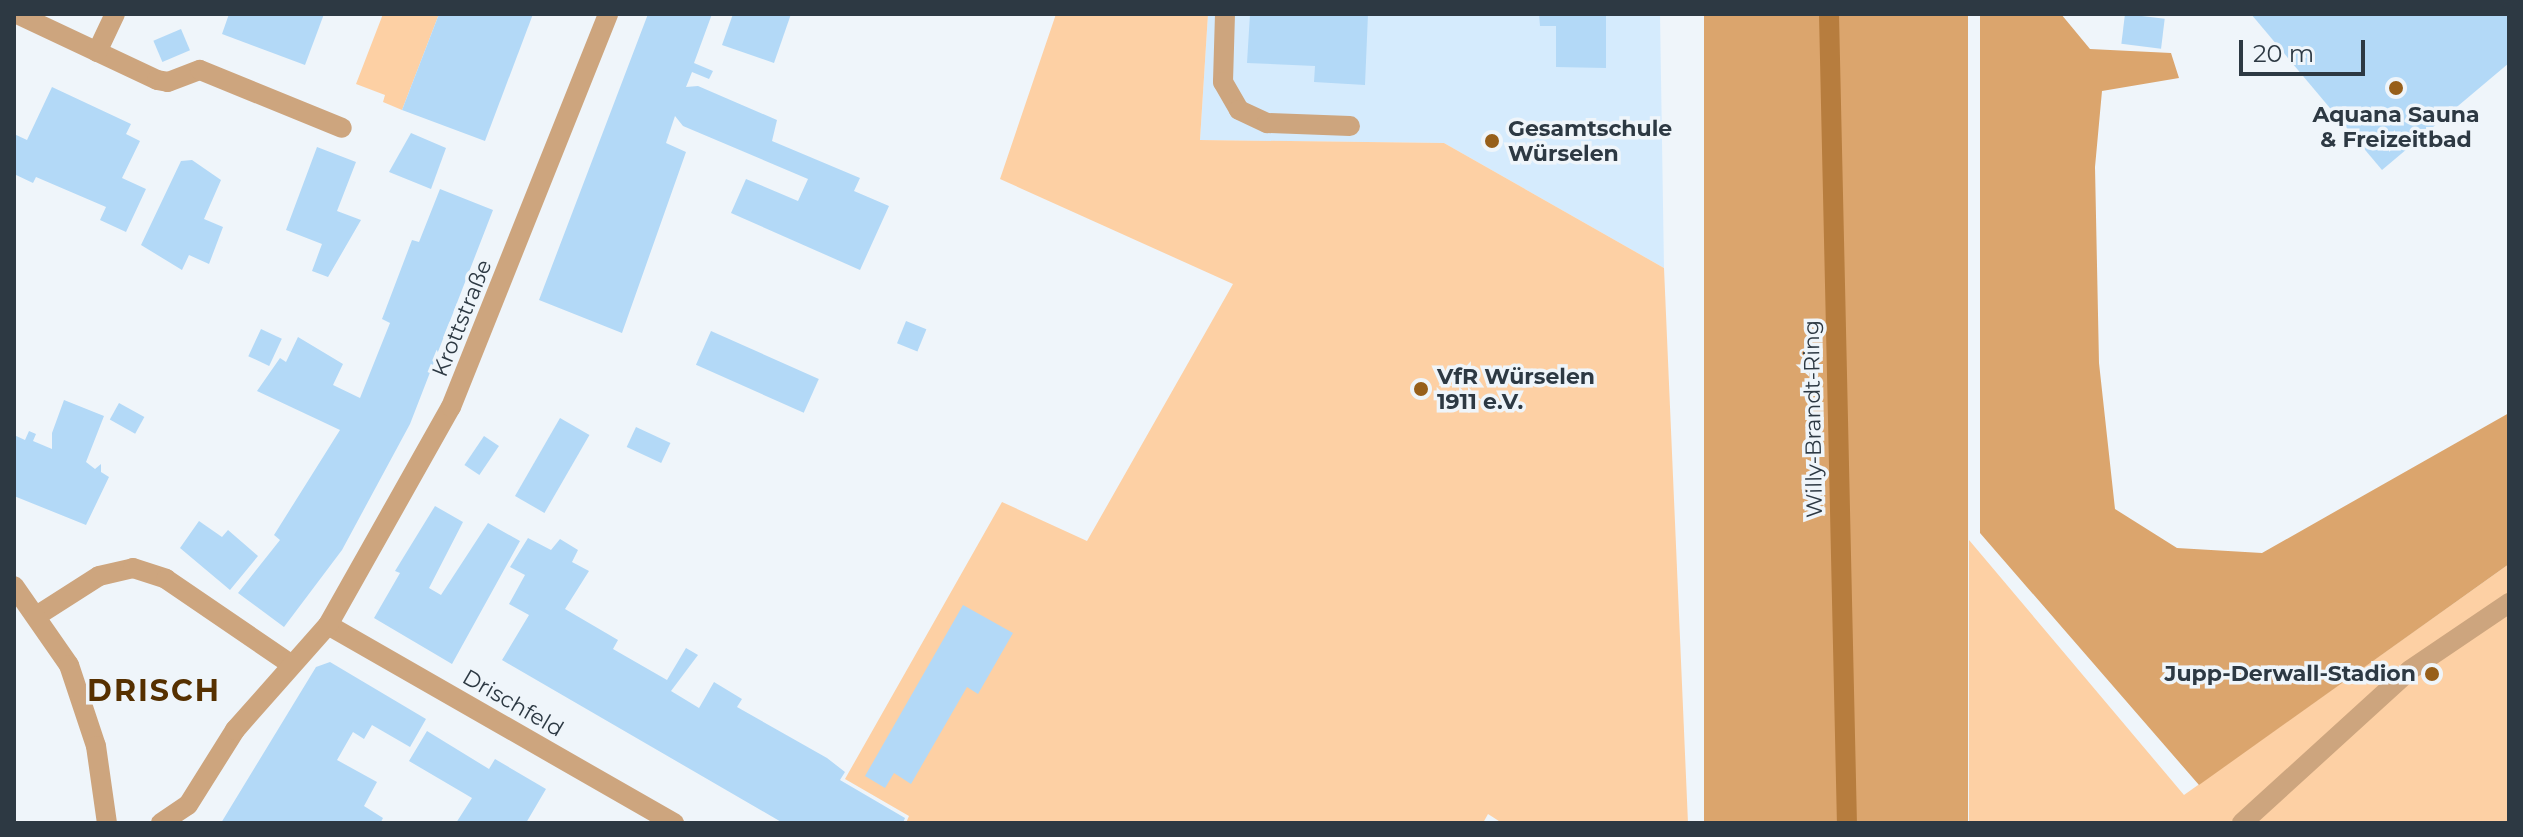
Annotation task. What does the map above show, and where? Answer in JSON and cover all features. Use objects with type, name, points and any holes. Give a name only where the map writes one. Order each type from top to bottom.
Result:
[{"type":"main road","name":"Willy-Brandt-Ring","points":[[1829,14],[1847,823]]},
{"type":"street","points":[[17,14],[157,80],[168,82],[200,70],[342,128]]},
{"type":"street","points":[[97,52],[115,14]]},
{"type":"street","name":"Krottstraße","points":[[161,823],[188,805],[235,730],[289,663],[328,625],[451,407],[608,14]]},
{"type":"street","points":[[1225,14],[1223,82],[1239,110],[1267,123],[1350,126]]},
{"type":"street","points":[[38,615],[99,576],[133,568],[166,579],[289,663]]},
{"type":"street","points":[[14,586],[38,615],[69,665],[96,746],[107,823]]},
{"type":"street","points":[[2242,823],[2410,670],[2509,603]]},
{"type":"street","name":"Drischfeld","points":[[328,625],[674,823]]},
{"type":"shaded area","points":[[383,14],[439,14],[402,110],[383,102],[385,95],[356,84]]},
{"type":"shaded area","name":"VfR Würselen 1911 e.V.","points":[[1056,14],[1208,14],[1200,140],[1444,143],[1664,268],[1688,823],[1502,823],[1488,814],[1483,823],[906,823],[909,816],[845,779],[1002,502],[1087,541],[1233,284],[1000,179]]},
{"type":"shaded area","name":"Gesamtschule Würselen","points":[[1208,14],[1660,14],[1664,268],[1444,143],[1200,140]]},
{"type":"shaded area","points":[[1704,14],[1968,14],[1968,823],[1704,823]]},
{"type":"shaded area","points":[[1980,14],[2061,14],[2090,49],[2171,53],[2179,78],[2102,91],[2095,167],[2099,363],[2115,509],[2177,548],[2262,553],[2509,413],[2509,564],[2199,785],[1980,533]]},
{"type":"shaded area","points":[[1969,540],[2184,795],[2509,564],[2509,823],[1969,823]]},
{"type":"building","points":[[229,14],[324,14],[305,65],[222,34]]},
{"type":"building","points":[[439,14],[533,14],[485,141],[402,110]]},
{"type":"building","points":[[648,14],[712,14],[694,63],[713,71],[709,79],[692,72],[686,87],[698,86],[777,120],[772,141],[860,178],[854,191],[889,206],[860,270],[731,213],[746,179],[798,201],[808,179],[683,126],[675,116],[666,143],[686,152],[622,333],[539,300]]},
{"type":"building","points":[[733,14],[791,14],[774,63],[722,45]]},
{"type":"building","points":[[1250,14],[1368,14],[1365,85],[1314,82],[1315,66],[1247,63]]},
{"type":"building","points":[[1539,14],[1606,14],[1606,68],[1556,67],[1556,26],[1540,26]]},
{"type":"building","points":[[2125,14],[2165,19],[2161,49],[2121,44]]},
{"type":"building","name":"Aquana Sauna & Freizeitbad","points":[[2251,14],[2509,14],[2509,63],[2382,170]]},
{"type":"building","points":[[181,29],[190,50],[162,62],[153,41]]},
{"type":"building","points":[[52,87],[131,124],[126,134],[140,141],[122,178],[146,189],[126,232],[100,220],[106,207],[36,177],[33,183],[14,174],[14,134],[27,140]]},
{"type":"building","points":[[411,133],[446,148],[431,189],[389,172]]},
{"type":"building","points":[[317,147],[356,162],[337,211],[361,220],[328,277],[312,271],[322,244],[286,230]]},
{"type":"building","points":[[192,160],[221,180],[204,219],[223,227],[209,264],[189,255],[182,270],[141,245],[181,161]]},
{"type":"building","points":[[440,189],[493,210],[410,424],[342,550],[284,627],[238,593],[280,540],[274,535],[340,430],[257,391],[280,358],[286,362],[298,337],[343,364],[333,385],[360,398],[390,323],[382,319],[412,240],[419,242]]},
{"type":"building","points":[[906,321],[926,329],[917,351],[897,343]]},
{"type":"building","points":[[261,329],[282,339],[269,366],[248,356]]},
{"type":"building","points":[[711,331],[819,379],[804,413],[696,365]]},
{"type":"building","points":[[64,400],[104,416],[86,462],[95,469],[101,464],[101,472],[109,477],[86,525],[14,496],[14,435],[25,440],[29,431],[36,434],[33,441],[52,449],[52,433]]},
{"type":"building","points":[[119,403],[144,417],[135,434],[110,420]]},
{"type":"building","points":[[560,418],[589,435],[544,513],[515,496]]},
{"type":"building","points":[[636,427],[670,443],[661,463],[627,447]]},
{"type":"building","points":[[484,436],[499,446],[479,475],[464,465]]},
{"type":"building","points":[[435,506],[463,522],[429,588],[441,595],[488,523],[520,541],[452,664],[374,618],[400,573],[395,571]]},
{"type":"building","points":[[199,521],[222,537],[228,530],[258,556],[230,590],[180,548]]},
{"type":"building","points":[[528,538],[551,550],[560,539],[578,550],[572,562],[589,571],[565,609],[618,640],[613,649],[667,680],[686,648],[698,655],[671,691],[699,708],[714,682],[742,699],[737,707],[827,758],[845,772],[840,780],[905,818],[903,823],[783,823],[502,660],[529,615],[509,604],[525,575],[510,567]]},
{"type":"building","points":[[963,605],[1013,633],[978,694],[967,687],[911,784],[894,773],[885,788],[865,776]]},
{"type":"building","points":[[330,662],[426,719],[410,747],[372,725],[364,739],[353,732],[337,760],[377,782],[364,806],[383,818],[381,822],[221,823],[316,667]]},
{"type":"building","points":[[427,731],[489,769],[495,759],[546,789],[526,823],[456,823],[472,798],[409,761]]},
{"type":"place","name":"Aquana Sauna & Freizeitbad","points":[[2396,88]]},
{"type":"place","name":"Gesamtschule Würselen","points":[[1492,141]]},
{"type":"place","name":"VfR Würselen 1911 e.V.","points":[[1421,389]]},
{"type":"place","name":"Jupp-Derwall-Stadion","points":[[2432,674]]},
{"type":"district","name":"DRISCH","points":[[154,691]]}]
